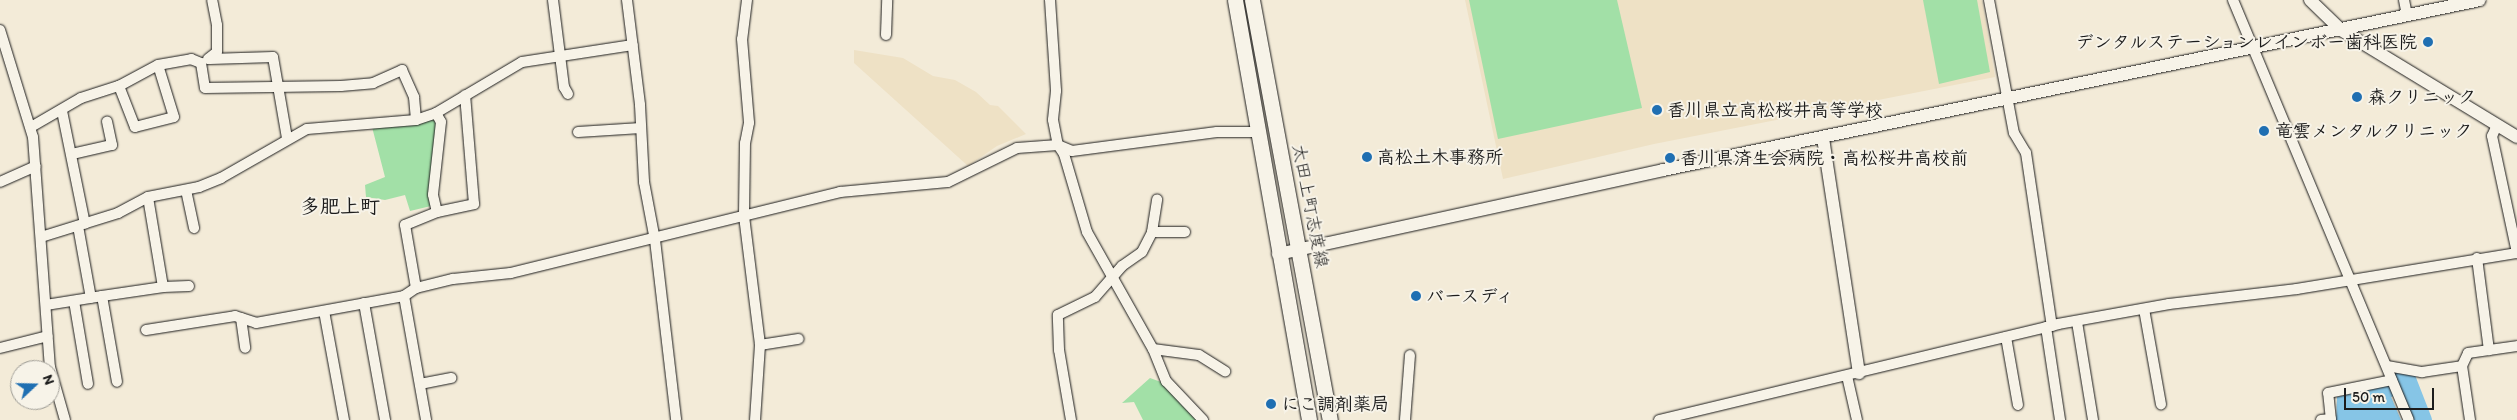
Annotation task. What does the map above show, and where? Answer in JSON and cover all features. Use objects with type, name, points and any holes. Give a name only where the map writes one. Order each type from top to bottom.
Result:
[{"type":"main road","points":[[1235,0],[1256,113],[1278,254],[1309,420]]},
{"type":"main road","name":"太田上町志度線","points":[[1252,0],[1330,420]]},
{"type":"main road","points":[[1256,113],[1274,111]]},
{"type":"street","points":[[212,0],[217,26],[217,52],[206,61],[205,88],[279,85],[341,86],[373,83],[402,70],[414,98],[416,120]]},
{"type":"street","points":[[552,0],[568,94]]},
{"type":"street","points":[[627,0],[642,128],[644,182],[654,236],[676,420]]},
{"type":"street","points":[[747,0],[742,39],[749,123],[745,143],[744,216],[760,345],[755,420]]},
{"type":"street","points":[[886,35],[887,0]]},
{"type":"street","points":[[1050,0],[1056,90],[1053,120],[1058,145],[1064,154],[1087,232],[1111,280],[1153,349],[1166,381],[1203,420]]},
{"type":"street","points":[[1988,0],[2014,133],[2026,153],[2060,420]]},
{"type":"street","points":[[2233,0],[2352,278],[2409,420]]},
{"type":"street","points":[[2310,0],[2341,30],[2517,137]]},
{"type":"street","points":[[2404,0],[2407,16]]},
{"type":"street","points":[[1278,254],[2253,46],[2341,30],[2480,0]]},
{"type":"street","points":[[0,30],[31,127],[36,166],[50,367],[65,420]]},
{"type":"street","points":[[41,237],[82,225],[148,197],[186,190],[220,178],[287,138],[307,129],[340,124],[416,120],[436,113],[522,62],[560,54],[633,45]]},
{"type":"street","points":[[31,127],[62,111],[81,98],[119,86],[158,65],[191,59],[206,61],[273,57],[287,138]]},
{"type":"street","points":[[119,86],[135,127],[174,117],[158,65]]},
{"type":"street","points":[[416,288],[406,225],[437,212],[474,204],[465,95]]},
{"type":"street","points":[[62,111],[72,154],[91,298]]},
{"type":"street","points":[[436,113],[441,122],[433,195],[437,212]]},
{"type":"street","points":[[72,154],[112,145],[107,122]]},
{"type":"street","points":[[1659,420],[2049,326],[2208,298],[2297,289],[2352,278],[2517,253],[2492,136],[2497,125]]},
{"type":"street","points":[[578,132],[642,128]]},
{"type":"street","points":[[146,330],[241,318],[256,323],[404,296],[416,288],[452,278],[511,273],[654,236],[708,227],[840,192],[948,182],[1017,148],[1058,145],[1072,151],[1217,132],[1258,132]]},
{"type":"street","points":[[1823,138],[1853,374],[1857,420]]},
{"type":"street","points":[[0,182],[36,166]]},
{"type":"street","points":[[186,190],[194,228]]},
{"type":"street","points":[[148,197],[163,287]]},
{"type":"street","points":[[1071,420],[1060,350],[1058,316],[1095,297],[1122,266],[1142,252],[1152,232],[1157,199]]},
{"type":"street","points":[[1152,232],[1185,232]]},
{"type":"street","points":[[2477,258],[2489,350]]},
{"type":"street","points":[[46,305],[163,287],[189,286]]},
{"type":"street","points":[[102,296],[117,382]]},
{"type":"street","points":[[404,296],[426,420]]},
{"type":"street","points":[[74,301],[88,384]]},
{"type":"street","points":[[364,303],[385,420]]},
{"type":"street","points":[[2144,309],[2161,404]]},
{"type":"street","points":[[324,311],[344,420]]},
{"type":"street","points":[[241,318],[245,348]]},
{"type":"street","points":[[2078,322],[2093,420]]},
{"type":"street","points":[[0,348],[48,336]]},
{"type":"street","points":[[2006,337],[2018,405]]},
{"type":"street","points":[[760,345],[799,339]]},
{"type":"street","points":[[2470,420],[2462,366],[2468,353],[2517,346]]},
{"type":"street","points":[[1153,349],[1199,356],[1224,371]]},
{"type":"street","points":[[1405,420],[1410,355]]},
{"type":"street","points":[[2387,366],[2422,372],[2462,366]]},
{"type":"street","points":[[420,384],[451,378]]},
{"type":"street","points":[[2328,419],[2328,393],[2393,383]]},
{"type":"shaded area","name":"香川県立高松桜井高等学校","points":[[1465,0],[1982,0],[1995,77],[1654,144],[1503,179]]},
{"type":"shaded area","points":[[854,50],[903,58],[933,76],[955,80],[976,92],[990,105],[998,106],[1026,134],[997,146],[968,166],[854,63]]},
{"type":"green space","points":[[1469,0],[1617,0],[1642,108],[1498,139]]},
{"type":"green space","points":[[1923,0],[1977,0],[1990,72],[1939,84]]},
{"type":"green space","points":[[436,118],[431,206],[410,211],[405,195],[385,200],[366,197],[365,185],[385,177],[372,127],[401,126]]},
{"type":"green space","points":[[1150,378],[1161,382],[1197,420],[1143,420],[1134,402],[1122,403]]},
{"type":"water","points":[[2386,385],[2401,420],[2336,420],[2337,397]]},
{"type":"waterway","points":[[2384,388],[2405,379],[2421,420]]},
{"type":"place","name":"デンタルステーションレインボー歯科医院","points":[[2428,42]]},
{"type":"place","name":"森クリニック","points":[[2357,97]]},
{"type":"place","name":"香川県立高松桜井高等学校","points":[[1657,110]]},
{"type":"place","name":"竜雲メンタルクリニック","points":[[2264,131]]},
{"type":"place","name":"高松土木事務所","points":[[1367,157]]},
{"type":"place","name":"香川県済生会病院・高松桜井高校前","points":[[1670,158]]},
{"type":"place","name":"バースディ","points":[[1416,296]]},
{"type":"place","name":"にこ調剤薬局","points":[[1271,404]]},
{"type":"district","name":"多肥上町","points":[[340,206]]}]
